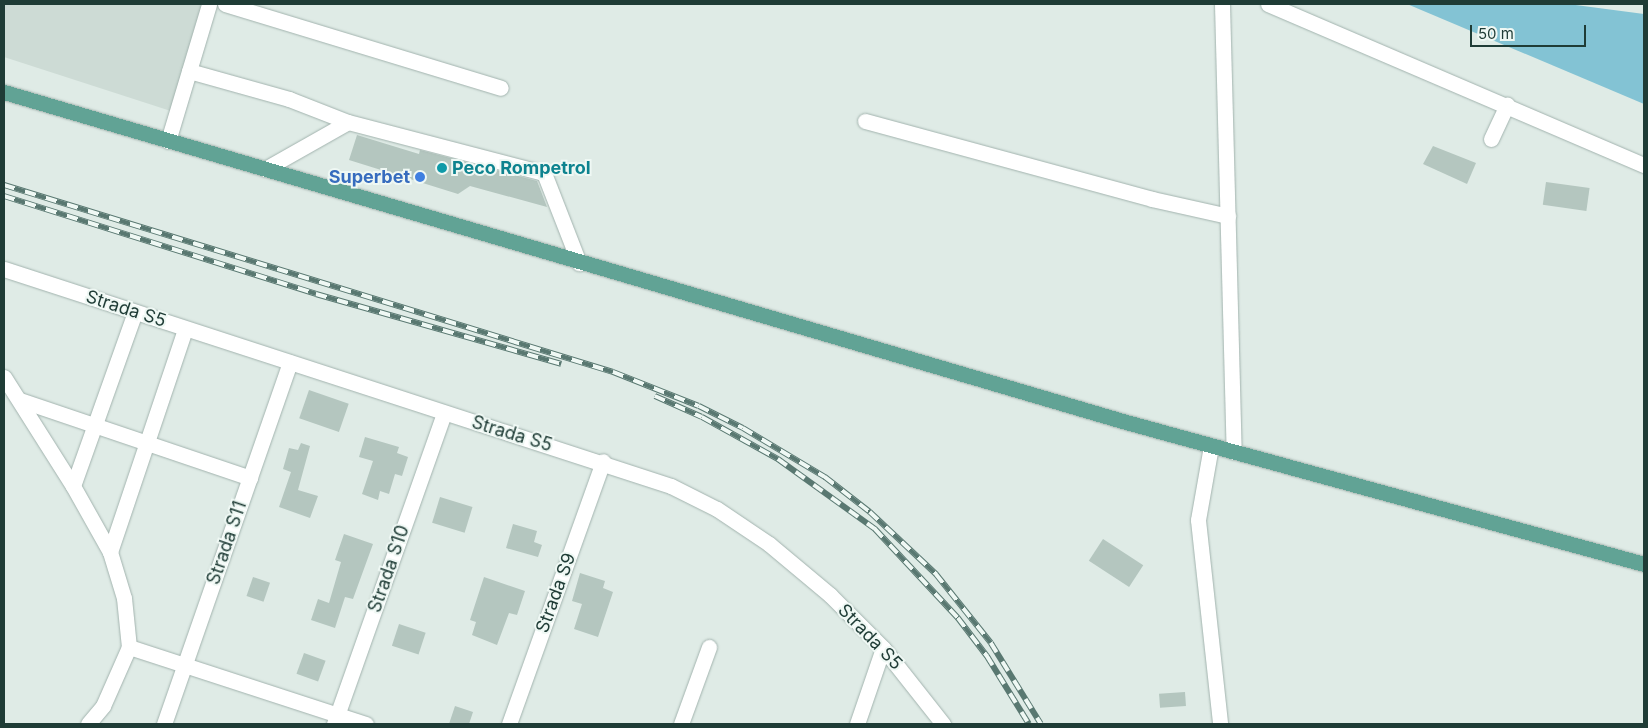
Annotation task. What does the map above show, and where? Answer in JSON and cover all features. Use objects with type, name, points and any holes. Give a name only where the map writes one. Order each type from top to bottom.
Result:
[{"type":"main road","points":[[4,92],[580,263],[1210,446],[1644,564]]},
{"type":"street","points":[[168,141],[209,4]]},
{"type":"street","points":[[225,4],[501,88]]},
{"type":"street","points":[[1222,4],[1234,452]]},
{"type":"street","points":[[1268,4],[1644,165]]},
{"type":"street","points":[[189,71],[289,99],[348,122],[544,173],[580,263]]},
{"type":"street","points":[[1491,139],[1507,105]]},
{"type":"street","points":[[865,120],[1152,200],[1228,216]]},
{"type":"street","points":[[265,169],[348,122]]},
{"type":"street","name":"Strada S5","points":[[4,269],[444,413],[603,462],[671,486],[718,509],[769,544],[830,595],[884,648],[943,724]]},
{"type":"street","points":[[73,486],[134,312]]},
{"type":"street","points":[[110,552],[148,444],[185,329]]},
{"type":"street","name":"Strada S11","points":[[164,724],[290,362]]},
{"type":"street","points":[[4,377],[73,486],[110,552],[125,605],[129,647],[103,706],[88,724]]},
{"type":"street","points":[[20,400],[250,478]]},
{"type":"street","name":"Strada S10","points":[[336,720],[444,413]]},
{"type":"street","points":[[1210,446],[1198,520],[1220,724]]},
{"type":"street","name":"Strada S9","points":[[509,724],[603,462]]},
{"type":"street","points":[[129,647],[336,720],[366,724]]},
{"type":"street","points":[[681,724],[708,647]]},
{"type":"street","points":[[857,724],[884,648]]},
{"type":"shaded area","points":[[4,4],[209,4],[177,113],[4,57]]},
{"type":"water","points":[[1407,4],[1568,4],[1644,14],[1644,104]]},
{"type":"building","points":[[357,135],[419,154],[420,150],[537,181],[547,207],[470,186],[458,194],[349,160]]},
{"type":"building","points":[[1433,146],[1476,163],[1467,184],[1423,164]]},
{"type":"building","points":[[1546,182],[1590,188],[1586,211],[1543,205]]},
{"type":"building","points":[[309,390],[349,404],[339,432],[299,418]]},
{"type":"building","points":[[365,437],[399,447],[397,453],[408,457],[402,476],[395,474],[389,494],[380,491],[378,500],[362,494],[373,461],[359,457]]},
{"type":"building","points":[[301,443],[310,446],[298,490],[318,496],[310,518],[279,507],[291,472],[283,469],[289,448],[298,450]]},
{"type":"building","points":[[440,497],[473,507],[465,533],[432,523]]},
{"type":"building","points":[[513,524],[537,531],[534,542],[542,545],[538,557],[506,548]]},
{"type":"building","points":[[344,534],[373,544],[353,599],[345,597],[335,628],[311,620],[318,599],[329,603],[341,562],[335,560]]},
{"type":"building","points":[[1103,539],[1143,565],[1129,587],[1089,561]]},
{"type":"building","points":[[580,573],[605,581],[603,588],[613,592],[598,637],[574,629],[582,604],[572,601]]},
{"type":"building","points":[[253,577],[270,583],[264,602],[246,596]]},
{"type":"building","points":[[484,577],[525,591],[517,615],[509,613],[497,645],[472,635],[476,622],[470,620]]},
{"type":"building","points":[[399,624],[426,633],[419,655],[392,646]]},
{"type":"building","points":[[304,653],[326,661],[318,682],[296,674]]},
{"type":"building","points":[[1185,692],[1186,706],[1160,708],[1159,694]]},
{"type":"building","points":[[455,706],[473,712],[469,724],[449,724]]},
{"type":"railway","points":[[4,185],[613,372],[699,406],[743,428],[825,477],[870,512],[936,574],[991,643],[1041,724]]},
{"type":"railway","points":[[4,196],[316,294],[561,364]]},
{"type":"railway","points":[[655,396],[702,417],[778,459],[875,529],[958,618],[987,656],[1029,724]]},
{"type":"place","name":"Peco Rompetrol","points":[[442,168]]},
{"type":"place","name":"Superbet","points":[[420,177]]}]
